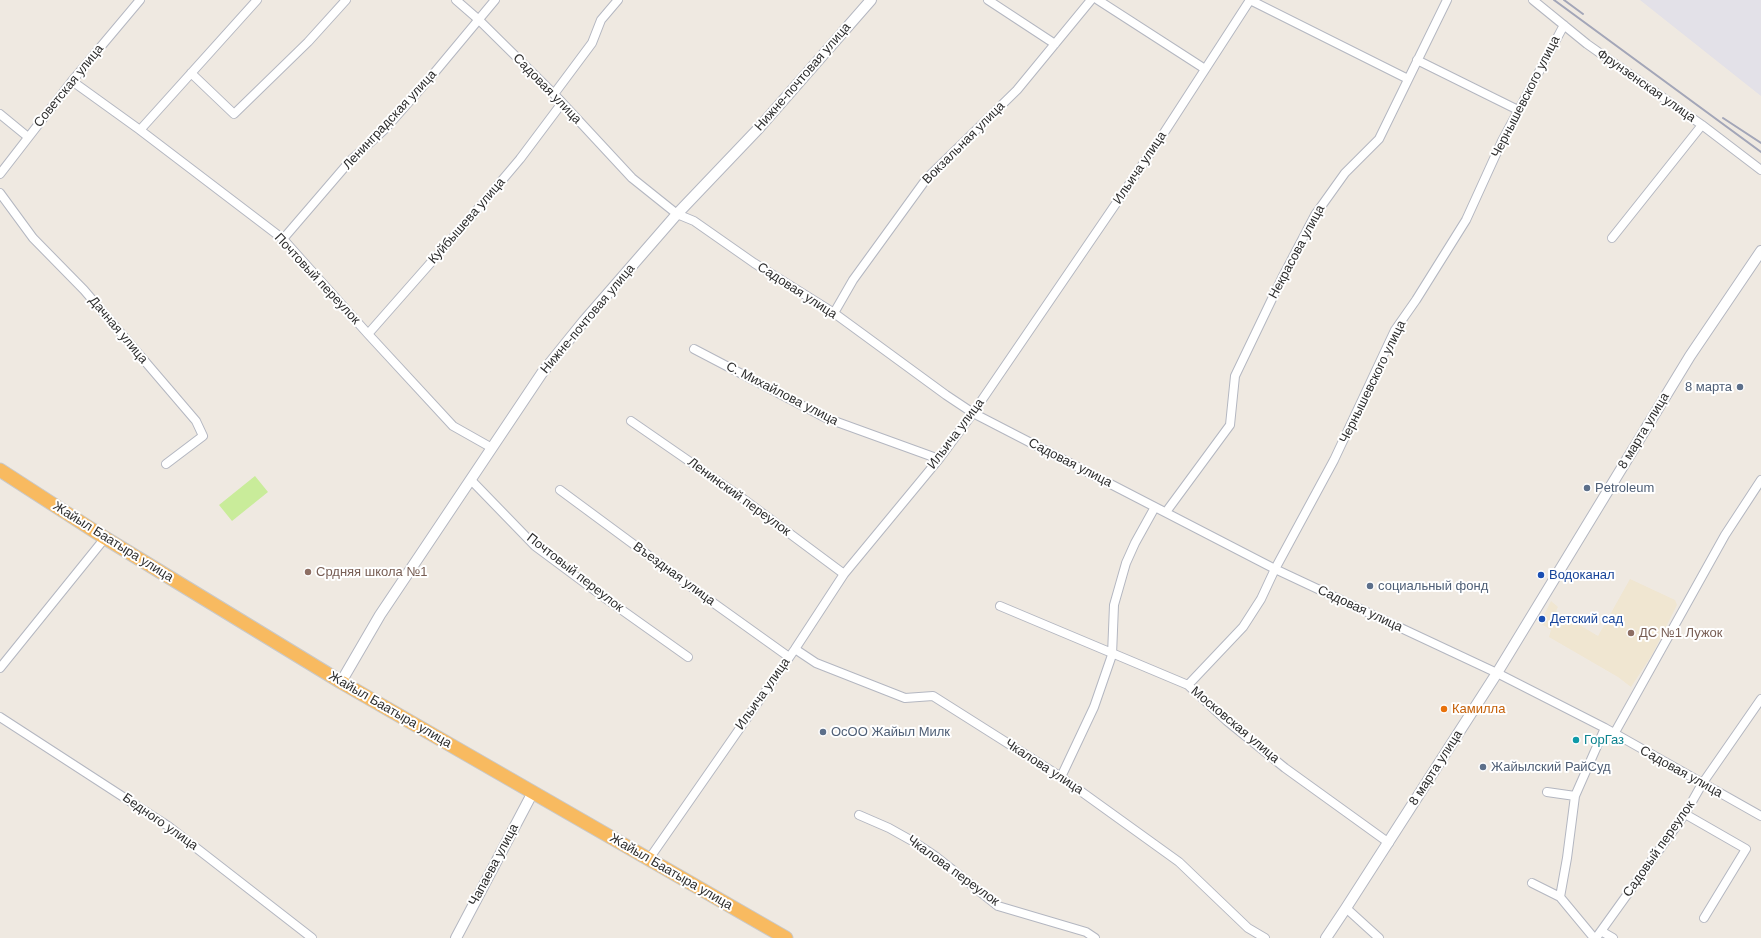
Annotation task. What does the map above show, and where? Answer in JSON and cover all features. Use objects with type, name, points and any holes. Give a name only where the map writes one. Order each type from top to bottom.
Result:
[{"type":"highway","name":"Жайыл Баатыра улица","points":[[0,470],[105,538],[344,676],[532,792],[786,938]]},
{"type":"street","name":"Советская улица","points":[[0,174],[72,81],[140,0]]},
{"type":"street","points":[[140,130],[257,0]]},
{"type":"street","points":[[191,73],[234,114],[308,42],[346,0]]},
{"type":"street","name":"Садовая улица","points":[[456,0],[479,20],[554,94],[632,178],[677,214],[694,220],[754,263],[834,313],[973,413],[1274,569],[1497,673],[1605,728],[1761,816]]},
{"type":"street","name":"Ленинградская улица","points":[[283,239],[350,161],[386,128],[479,20],[494,0]]},
{"type":"street","points":[[554,94],[592,43],[600,20],[618,0]]},
{"type":"street","name":"Нижне-почтовая улица","points":[[344,676],[380,615],[542,373],[677,214],[759,128],[871,0]]},
{"type":"street","points":[[988,0],[1055,44]]},
{"type":"street","name":"Вокзальная улица","points":[[834,313],[853,280],[927,178],[1017,90],[1091,0]]},
{"type":"street","points":[[1098,0],[1205,69]]},
{"type":"street","points":[[1250,0],[1408,79]]},
{"type":"street","name":"Ильича улица","points":[[649,859],[796,649],[844,574],[939,459],[973,413],[1160,139],[1250,0]]},
{"type":"street","name":"Некрасова улица","points":[[1166,512],[1230,425],[1235,376],[1283,276],[1315,215],[1345,173],[1380,139],[1447,0]]},
{"type":"street","name":"Фрунзенская улица","points":[[1533,0],[1588,44],[1702,125],[1761,170]]},
{"type":"street","name":"Чернышевского улица","points":[[1188,685],[1243,627],[1261,600],[1274,569],[1334,460],[1395,330],[1416,300],[1466,220],[1502,141],[1564,25]]},
{"type":"street","points":[[1417,60],[1518,110]]},
{"type":"street","name":"Почтовый переулок","points":[[72,81],[140,130],[283,239],[453,426],[492,448]]},
{"type":"street","name":"Куйбышева улица","points":[[368,334],[472,217],[520,159],[562,103]]},
{"type":"street","points":[[0,114],[28,137]]},
{"type":"street","points":[[1612,238],[1702,125]]},
{"type":"street","name":"Дачная улица","points":[[0,193],[33,238],[84,290],[196,421],[203,436],[166,464]]},
{"type":"street","name":"8 марта улица","points":[[1326,938],[1389,843],[1497,673],[1690,356],[1761,251]]},
{"type":"street","name":"С. Михайлова улица","points":[[694,349],[826,418],[939,459]]},
{"type":"street","name":"Ленинский переулок","points":[[632,421],[738,495],[844,574]]},
{"type":"street","name":"Почтовый переулок","points":[[471,480],[535,546],[688,657]]},
{"type":"street","points":[[1614,734],[1725,536],[1761,480]]},
{"type":"street","name":"Въездная улица","points":[[560,490],[694,589],[790,657]]},
{"type":"street","points":[[1061,776],[1094,707],[1112,654],[1114,605],[1122,577],[1135,543],[1155,507]]},
{"type":"street","points":[[0,668],[105,538]]},
{"type":"street","name":"Московская улица","points":[[1000,606],[1188,685],[1227,722],[1317,792],[1389,843]]},
{"type":"street","name":"Чкалова улица","points":[[796,649],[816,663],[905,698],[933,696],[1061,776],[1179,862],[1248,928],[1265,938]]},
{"type":"street","name":"Садовый переулок","points":[[1595,938],[1685,814],[1702,784],[1761,699]]},
{"type":"street","name":"Бедного улица","points":[[0,717],[168,826],[312,938]]},
{"type":"street","points":[[1560,897],[1575,796],[1605,728]]},
{"type":"street","name":"Чапаева улица","points":[[456,938],[532,792]]},
{"type":"street","points":[[1547,792],[1575,796]]},
{"type":"street","points":[[1685,814],[1746,849],[1704,918]]},
{"type":"street","name":"Чкалова переулок","points":[[859,815],[889,828],[925,849],[998,906],[1086,932],[1095,938]]},
{"type":"street","points":[[1532,883],[1560,897],[1595,938]]},
{"type":"street","points":[[1346,908],[1379,938]]},
{"type":"street","points":[[1601,930],[1614,938]]},
{"type":"shaded area","points":[[1640,0],[1761,0],[1761,96]]},
{"type":"shaded area","name":"ДС №1 Лужок","points":[[1630,579],[1675,600],[1677,605],[1652,655],[1631,687],[1618,677],[1549,637],[1551,630],[1540,623],[1551,601],[1558,607],[1556,611],[1598,636]]},
{"type":"green space","points":[[255,476],[268,492],[232,521],[219,505]]},
{"type":"railway","points":[[1554,0],[1761,152]]},
{"type":"railway","points":[[1564,0],[1583,14]]},
{"type":"railway","points":[[1723,118],[1761,143]]},
{"type":"place","name":"8 марта","points":[[1740,387]]},
{"type":"place","name":"Petroleum","points":[[1587,488]]},
{"type":"place","name":"Срдняя школа №1","points":[[308,572]]},
{"type":"place","name":"Водоканал","points":[[1541,575]]},
{"type":"place","name":"социальный фонд","points":[[1370,586]]},
{"type":"place","name":"Детский сад","points":[[1542,619]]},
{"type":"place","name":"ДС №1 Лужок","points":[[1631,633]]},
{"type":"place","name":"Камилла","points":[[1444,709]]},
{"type":"place","name":"ОсОО Жайыл Милк","points":[[823,732]]},
{"type":"place","name":"ГорГаз","points":[[1576,740]]},
{"type":"place","name":"Жайылский РайСуд","points":[[1483,767]]}]
